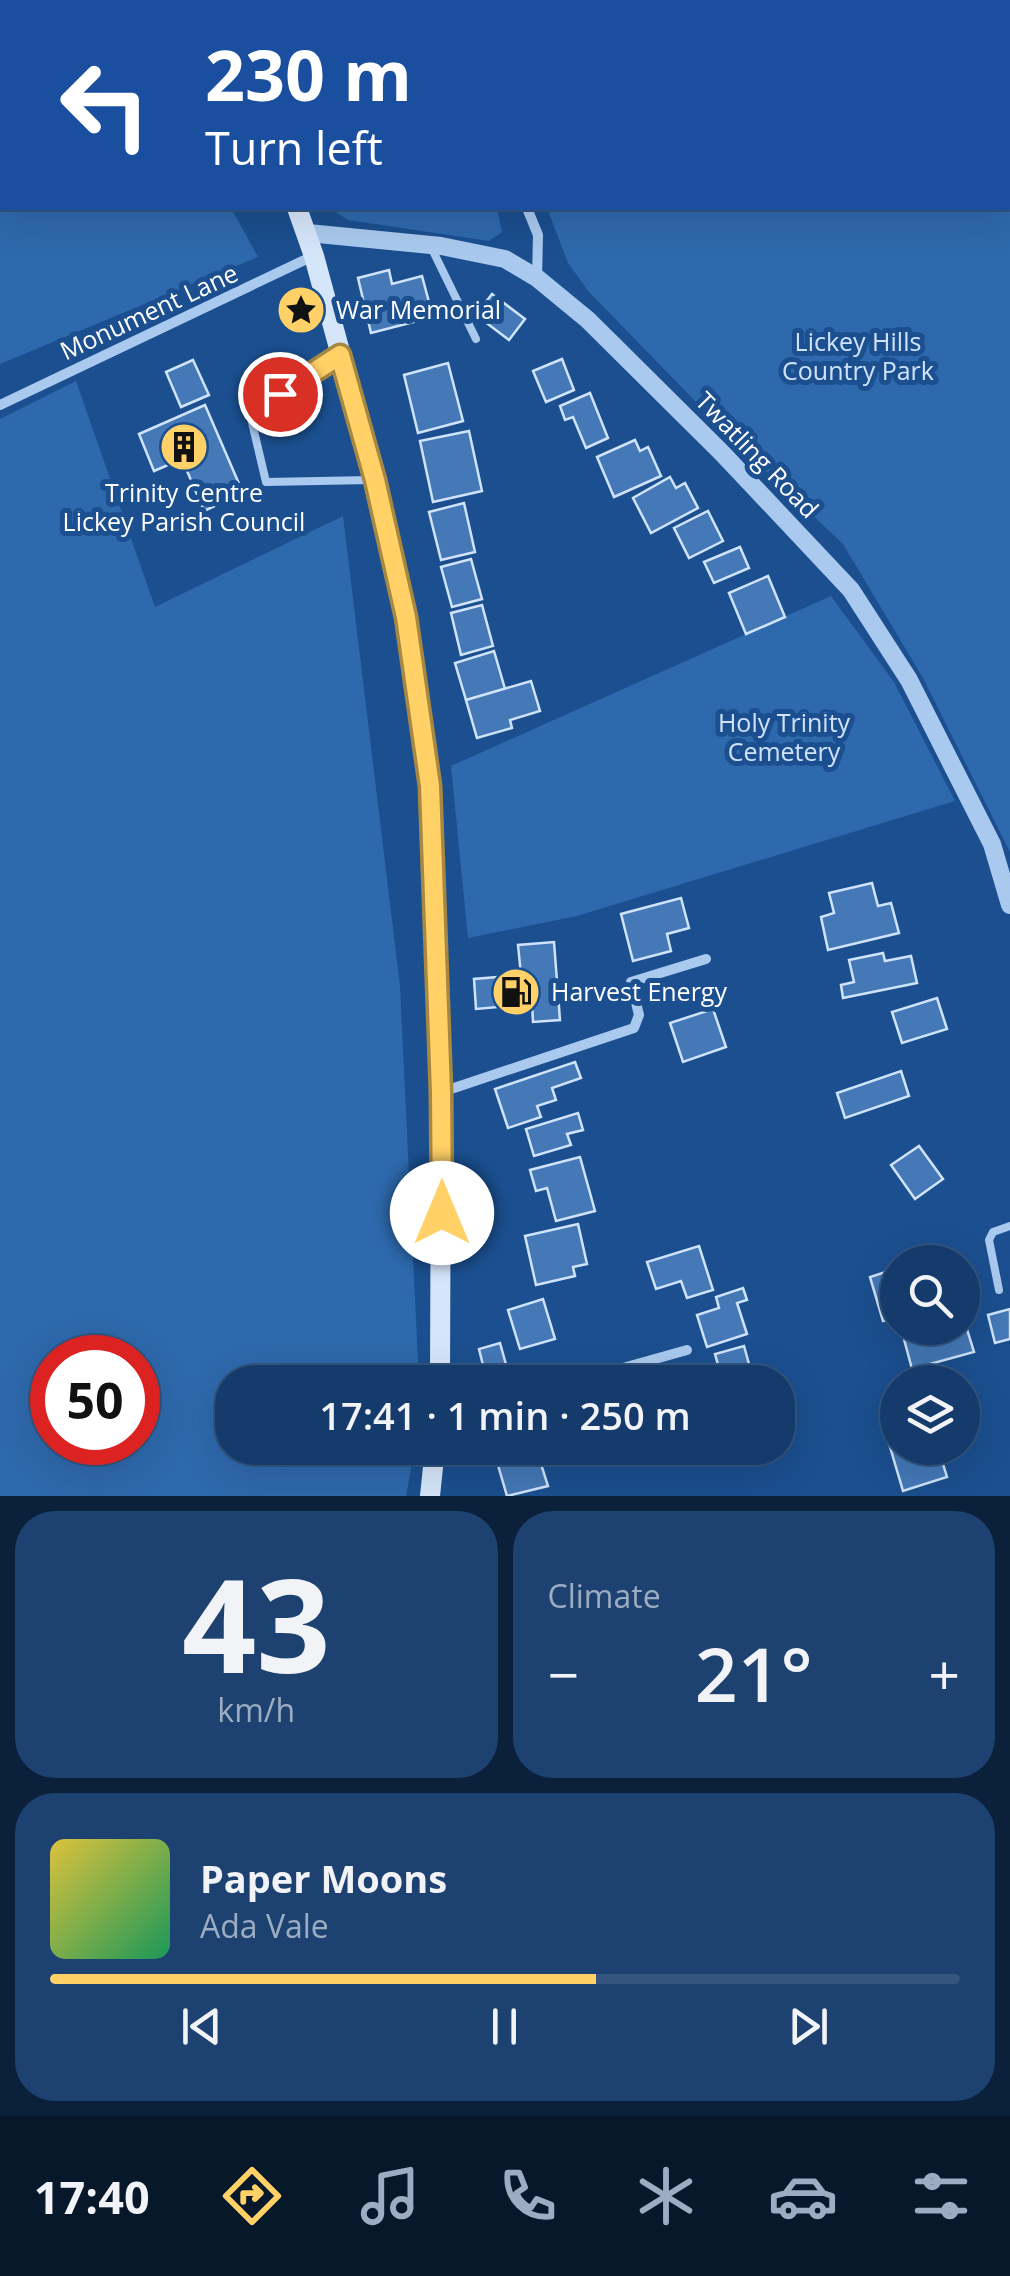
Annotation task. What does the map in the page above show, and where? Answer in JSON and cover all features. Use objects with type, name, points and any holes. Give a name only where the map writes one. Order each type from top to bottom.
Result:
[{"type":"main road","points":[[298,210],[308,232],[375,480],[406,617],[430,786],[441,1092],[440,1365]]},
{"type":"main road","points":[[430,1496],[433,1465]]},
{"type":"street","points":[[528,210],[538,234],[538,278]]},
{"type":"street","name":"Twatling Road","points":[[308,232],[430,245],[505,259],[538,278],[588,320],[851,590],[909,680],[992,844],[1010,905]]},
{"type":"street","name":"Monument Lane","points":[[0,405],[314,256]]},
{"type":"street","points":[[441,1092],[634,1028],[639,1015],[631,982],[706,960]]},
{"type":"street","points":[[633,1365],[687,1350]]},
{"type":"lane","points":[[430,245],[476,339]]},
{"type":"lane","points":[[340,355],[250,414],[266,482],[375,480]]},
{"type":"lane","points":[[999,1290],[989,1240],[993,1232],[1010,1226]]},
{"type":"green space","points":[[0,210],[232,210],[258,257],[0,364]]},
{"type":"green space","points":[[333,210],[497,210],[502,232],[489,241],[348,220]]},
{"type":"green space","name":"Lickey Hills Country Park","points":[[548,210],[1010,210],[1010,852],[923,678],[843,544],[739,446],[589,292],[568,263]]},
{"type":"green space","points":[[76,381],[155,607],[343,516],[400,986],[418,1365],[215,1365],[215,1465],[412,1465],[406,1496],[0,1496],[0,419]]},
{"type":"green space","name":"Holy Trinity Cemetery","points":[[831,596],[894,682],[955,801],[577,916],[468,938],[451,766]]},
{"type":"building","points":[[389,270],[392,284],[422,276],[433,317],[371,333],[358,278]]},
{"type":"building","points":[[492,294],[525,319],[509,340],[476,315]]},
{"type":"building","points":[[562,359],[574,390],[546,402],[533,371]]},
{"type":"building","points":[[193,360],[209,395],[181,407],[166,372]]},
{"type":"building","points":[[448,363],[463,421],[418,433],[404,375]]},
{"type":"building","points":[[590,393],[608,438],[586,448],[573,417],[565,420],[560,406]]},
{"type":"building","name":"Trinity Centre Lickey Parish Council","points":[[205,405],[243,493],[204,511],[182,459],[154,471],[139,434]]},
{"type":"building","points":[[469,431],[482,491],[433,502],[420,441]]},
{"type":"building","points":[[635,440],[640,451],[648,447],[661,476],[614,497],[597,457]]},
{"type":"building","points":[[670,477],[676,488],[685,483],[698,508],[651,533],[633,498]]},
{"type":"building","points":[[464,503],[475,552],[441,560],[429,512]]},
{"type":"building","points":[[708,511],[723,541],[689,558],[674,528]]},
{"type":"building","points":[[740,547],[749,568],[714,583],[704,562]]},
{"type":"building","points":[[471,559],[482,599],[452,607],[441,567]]},
{"type":"building","points":[[768,576],[785,617],[746,634],[729,593]]},
{"type":"building","points":[[482,605],[493,646],[461,655],[451,613]]},
{"type":"building","points":[[494,651],[505,689],[466,700],[455,663]]},
{"type":"building","points":[[531,681],[540,711],[510,720],[512,728],[477,738],[466,700]]},
{"type":"building","points":[[872,883],[878,906],[891,903],[899,933],[828,950],[821,917],[834,913],[829,893]]},
{"type":"building","points":[[681,898],[689,928],[667,934],[671,951],[633,961],[621,914]]},
{"type":"building","name":"Harvest Energy","points":[[554,942],[560,1020],[533,1022],[532,1004],[476,1009],[474,979],[521,975],[518,945]]},
{"type":"building","points":[[883,953],[885,961],[911,956],[917,983],[843,998],[841,985],[854,982],[849,960]]},
{"type":"building","points":[[937,998],[947,1029],[902,1043],[892,1012]]},
{"type":"building","points":[[713,1009],[726,1047],[683,1062],[670,1023]]},
{"type":"building","points":[[575,1062],[581,1078],[552,1088],[556,1100],[537,1106],[541,1117],[508,1128],[495,1089]]},
{"type":"building","points":[[901,1071],[909,1096],[845,1118],[837,1093]]},
{"type":"building","points":[[578,1113],[583,1130],[567,1134],[571,1145],[534,1156],[526,1129]]},
{"type":"building","points":[[919,1146],[943,1179],[915,1199],[891,1165]]},
{"type":"building","points":[[580,1157],[595,1211],[556,1221],[547,1188],[536,1191],[530,1170]]},
{"type":"building","points":[[578,1224],[587,1264],[573,1267],[575,1276],[536,1285],[525,1236]]},
{"type":"building","points":[[699,1246],[713,1290],[687,1298],[681,1281],[656,1289],[647,1262]]},
{"type":"building","points":[[880,1274],[880,1311],[870,1277]]},
{"type":"building","points":[[743,1288],[747,1300],[737,1303],[747,1334],[707,1347],[697,1315],[719,1308],[716,1297]]},
{"type":"building","points":[[543,1299],[555,1339],[520,1349],[508,1310]]},
{"type":"building","points":[[1010,1309],[1010,1339],[995,1343],[988,1315]]},
{"type":"building","points":[[500,1343],[506,1365],[483,1365],[479,1349]]},
{"type":"building","points":[[906,1345],[972,1345],[974,1352],[927,1365],[911,1365]]},
{"type":"building","points":[[744,1346],[749,1365],[718,1365],[715,1354]]},
{"type":"building","points":[[498,1465],[541,1465],[548,1486],[507,1496]]},
{"type":"building","points":[[895,1465],[943,1465],[947,1477],[903,1491]]},
{"type":"place","name":"War Memorial","points":[[301,310]]},
{"type":"place","name":"Trinity Centre Lickey Parish Council","points":[[184,447]]},
{"type":"place","name":"Harvest Energy","points":[[516,992]]},
{"type":"route","points":[[280,394],[340,355],[375,480],[406,617],[430,786],[442,1213]]}]
